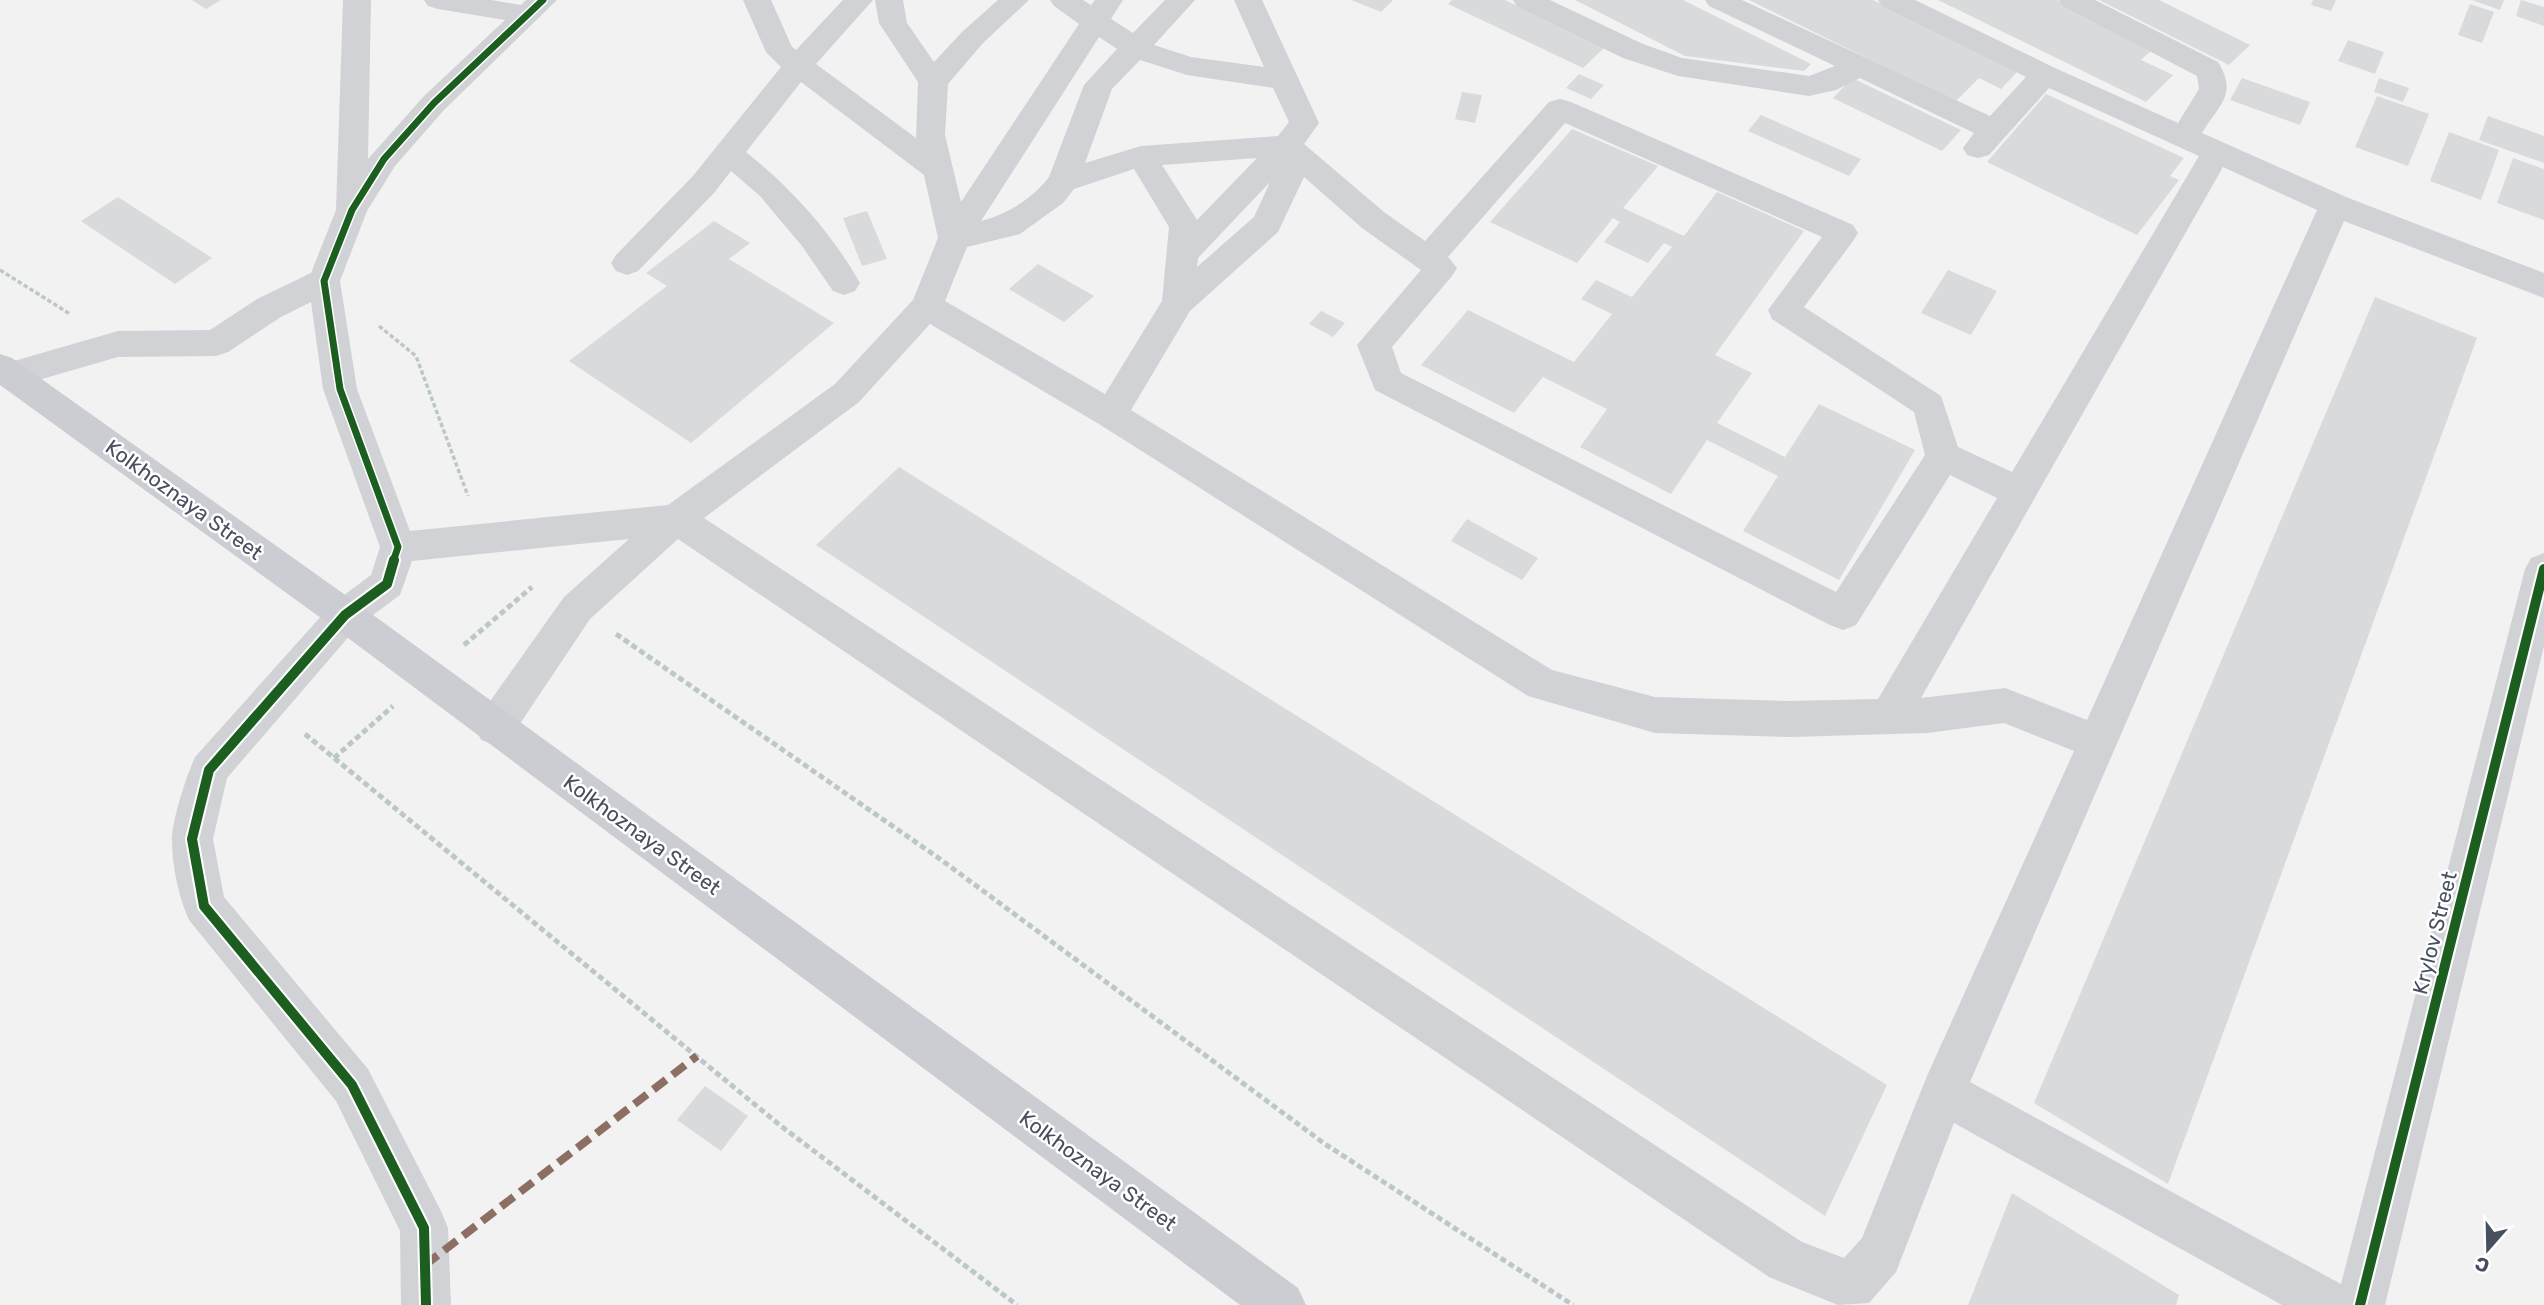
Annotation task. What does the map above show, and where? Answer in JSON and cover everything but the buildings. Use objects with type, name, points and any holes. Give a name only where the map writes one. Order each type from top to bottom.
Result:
[{"type":"main road","name":"Kolkhoznaya Street","points":[[6,371],[345,615],[1281,1305]]},
{"type":"street","points":[[352,210],[357,0]]},
{"type":"street","points":[[438,0],[535,7]]},
{"type":"street","points":[[757,0],[780,52],[938,170]]},
{"type":"street","points":[[626,263],[703,185],[798,66],[859,0]]},
{"type":"street","points":[[889,0],[893,23],[933,82],[930,135],[954,238]]},
{"type":"street","points":[[933,82],[973,37],[1015,0]]},
{"type":"street","points":[[1064,0],[1103,10],[1135,48],[1186,66],[1284,80]]},
{"type":"street","points":[[954,238],[1009,226],[1052,195],[1063,181],[1099,85],[1181,0]]},
{"type":"street","points":[[1111,414],[1178,302],[1266,225],[1304,123],[1248,0]]},
{"type":"street","points":[[1527,0],[1633,51],[1678,67],[1809,86],[1826,83],[1858,66]]},
{"type":"street","points":[[1719,0],[1858,66],[1986,139],[2045,75]]},
{"type":"street","points":[[1892,0],[2045,75],[2335,205],[2544,286]]},
{"type":"street","points":[[2073,0],[2208,69],[2214,79],[2214,89],[2184,138]]},
{"type":"street","points":[[426,1305],[424,1228],[352,1085],[204,906],[192,839],[209,770],[345,615],[387,584],[398,547],[341,389],[324,281],[352,210],[384,159],[434,103],[535,7]]},
{"type":"street","points":[[495,727],[577,608],[676,519],[847,393],[927,306],[954,238],[1103,10]]},
{"type":"street","points":[[1063,181],[1141,156],[1293,151],[1373,220],[1428,259],[1441,268],[1374,345],[1387,381],[1843,614],[1943,456],[1929,405],[1784,310],[1842,233],[1560,109],[1428,259]]},
{"type":"street","points":[[1183,254],[1293,151]]},
{"type":"street","points":[[1889,716],[2217,152]]},
{"type":"street","points":[[728,153],[771,188],[813,237],[844,283]]},
{"type":"street","points":[[1141,156],[1185,227],[1178,302]]},
{"type":"street","points":[[398,547],[676,519],[1786,1260],[1852,1286],[1879,1255],[1942,1092],[2335,205]]},
{"type":"street","points":[[6,371],[118,344],[216,343],[269,308],[324,281]]},
{"type":"street","points":[[927,306],[1111,414],[1542,684],[1655,715],[1790,719],[1927,715],[2005,705],[2098,742]]},
{"type":"street","points":[[1943,456],[2019,492]]},
{"type":"street","name":"Krylov Street","points":[[2360,1305],[2544,569]]},
{"type":"street","points":[[1942,1092],[2331,1305]]},
{"type":"path","points":[[0,270],[118,344]]},
{"type":"path","points":[[324,281],[416,356],[484,538]]},
{"type":"path","points":[[577,608],[940,859],[1325,1144],[1573,1305]]},
{"type":"path","points":[[266,702],[781,1126],[1017,1305]]},
{"type":"marked path","points":[[425,1265],[697,1056]]},
{"type":"cycle path","points":[[426,1305],[424,1228],[352,1085],[204,906],[192,839],[209,770],[345,615],[387,584],[398,547],[340,389],[324,281],[352,210],[384,159],[434,103],[543,0]]},
{"type":"cycle path","points":[[2360,1305],[2544,569]]}]
